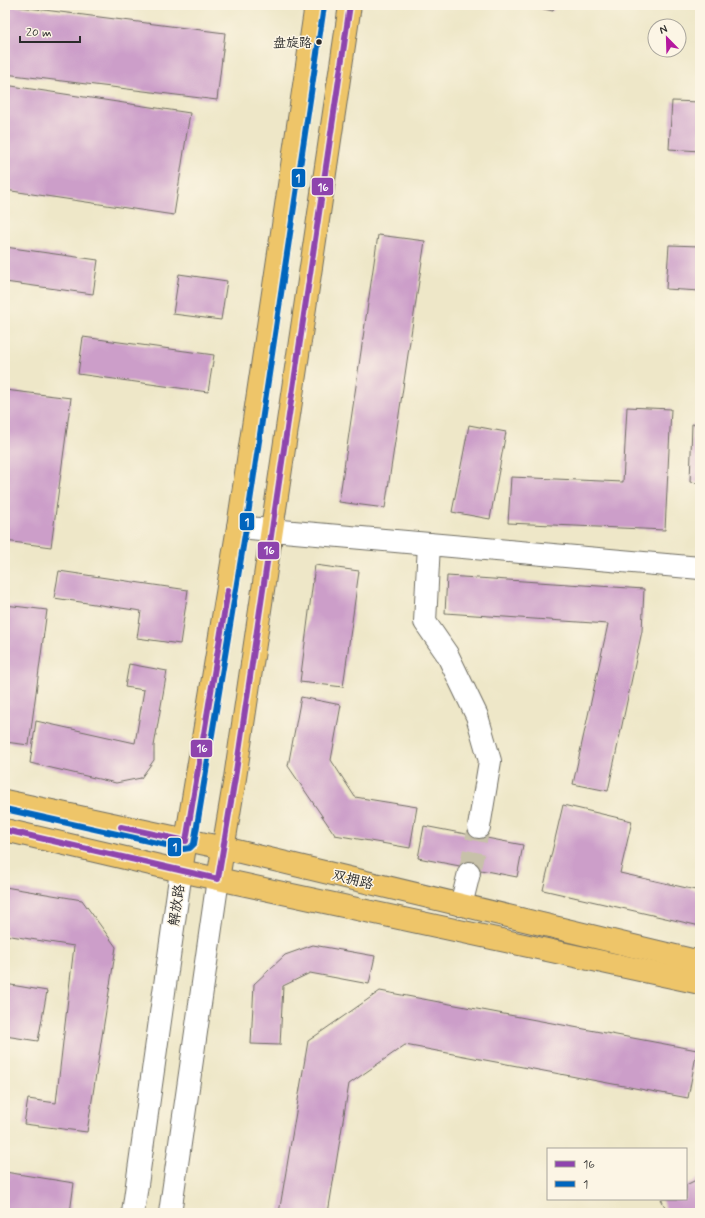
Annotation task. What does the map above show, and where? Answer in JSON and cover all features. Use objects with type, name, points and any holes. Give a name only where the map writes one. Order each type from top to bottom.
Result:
[{"type":"main road","name":"解放路","points":[[181,871],[238,527],[316,5]]},
{"type":"main road","points":[[218,879],[224,848],[350,5]]},
{"type":"main road","name":"双拥路","points":[[5,801],[224,848],[700,962]]},
{"type":"main road","name":"双拥路","points":[[5,830],[181,871],[700,982]]},
{"type":"street","points":[[238,527],[700,568]]},
{"type":"street","points":[[429,544],[425,622],[448,654],[477,716],[490,761],[479,827]]},
{"type":"street","name":"解放路","points":[[133,1213],[181,871]]},
{"type":"street","points":[[461,905],[469,873]]},
{"type":"street","points":[[170,1213],[218,879]]},
{"type":"building","points":[[5,5],[225,33],[217,100],[5,74]]},
{"type":"building","points":[[525,5],[554,5],[553,11]]},
{"type":"building","points":[[5,85],[190,113],[174,215],[5,190]]},
{"type":"building","points":[[672,101],[700,102],[700,151],[669,149]]},
{"type":"building","points":[[378,235],[425,241],[385,508],[339,502]]},
{"type":"building","points":[[669,245],[700,246],[700,291],[666,289]]},
{"type":"building","points":[[5,247],[98,260],[93,294],[5,282]]},
{"type":"building","points":[[179,274],[227,281],[221,320],[173,314]]},
{"type":"building","points":[[83,337],[214,355],[208,392],[78,374]]},
{"type":"building","points":[[5,390],[71,398],[51,547],[5,541]]},
{"type":"building","points":[[627,407],[671,409],[665,530],[508,523],[511,477],[623,482]]},
{"type":"building","points":[[692,424],[700,425],[700,483],[690,482]]},
{"type":"building","points":[[469,425],[506,432],[490,519],[452,512]]},
{"type":"building","points":[[315,565],[359,571],[343,687],[300,682]]},
{"type":"building","points":[[59,571],[188,590],[180,644],[137,638],[141,611],[54,598]]},
{"type":"building","points":[[447,576],[644,589],[642,631],[608,791],[573,784],[608,624],[445,613]]},
{"type":"building","points":[[5,605],[47,610],[29,745],[5,742]]},
{"type":"building","points":[[129,664],[167,671],[154,746],[154,760],[141,778],[116,783],[30,763],[36,721],[135,743],[144,690],[125,687]]},
{"type":"building","points":[[301,697],[341,705],[331,760],[355,797],[417,807],[410,848],[335,835],[288,766]]},
{"type":"building","points":[[563,805],[632,821],[620,873],[700,891],[700,926],[543,890]]},
{"type":"building","points":[[424,826],[523,845],[517,877],[418,858]]},
{"type":"building","points":[[5,887],[82,900],[116,947],[87,1132],[24,1124],[28,1099],[56,1103],[74,946],[5,935]]},
{"type":"building","points":[[313,945],[375,956],[369,984],[310,973],[283,986],[280,1045],[251,1044],[254,984],[285,955]]},
{"type":"building","points":[[5,984],[47,991],[38,1041],[5,1036]]},
{"type":"building","points":[[380,991],[697,1050],[688,1098],[405,1045],[349,1084],[328,1213],[279,1213],[308,1041]]},
{"type":"building","points":[[5,1172],[74,1183],[70,1213],[16,1213],[5,1211]]},
{"type":"building","points":[[700,1178],[700,1213],[668,1213],[662,1200],[687,1200],[687,1184]]},
{"type":"tunnel","points":[[469,873],[479,827]]},
{"type":"transit line","name":"16","points":[[5,830],[218,879],[235,778],[350,5]]},
{"type":"transit line","name":"1","points":[[5,809],[184,849],[190,848],[194,844],[246,528],[324,6]]},
{"type":"transit line","name":"16","points":[[121,827],[186,841],[228,590]]},
{"type":"place","name":"盘旋路","points":[[319,42]]}]
